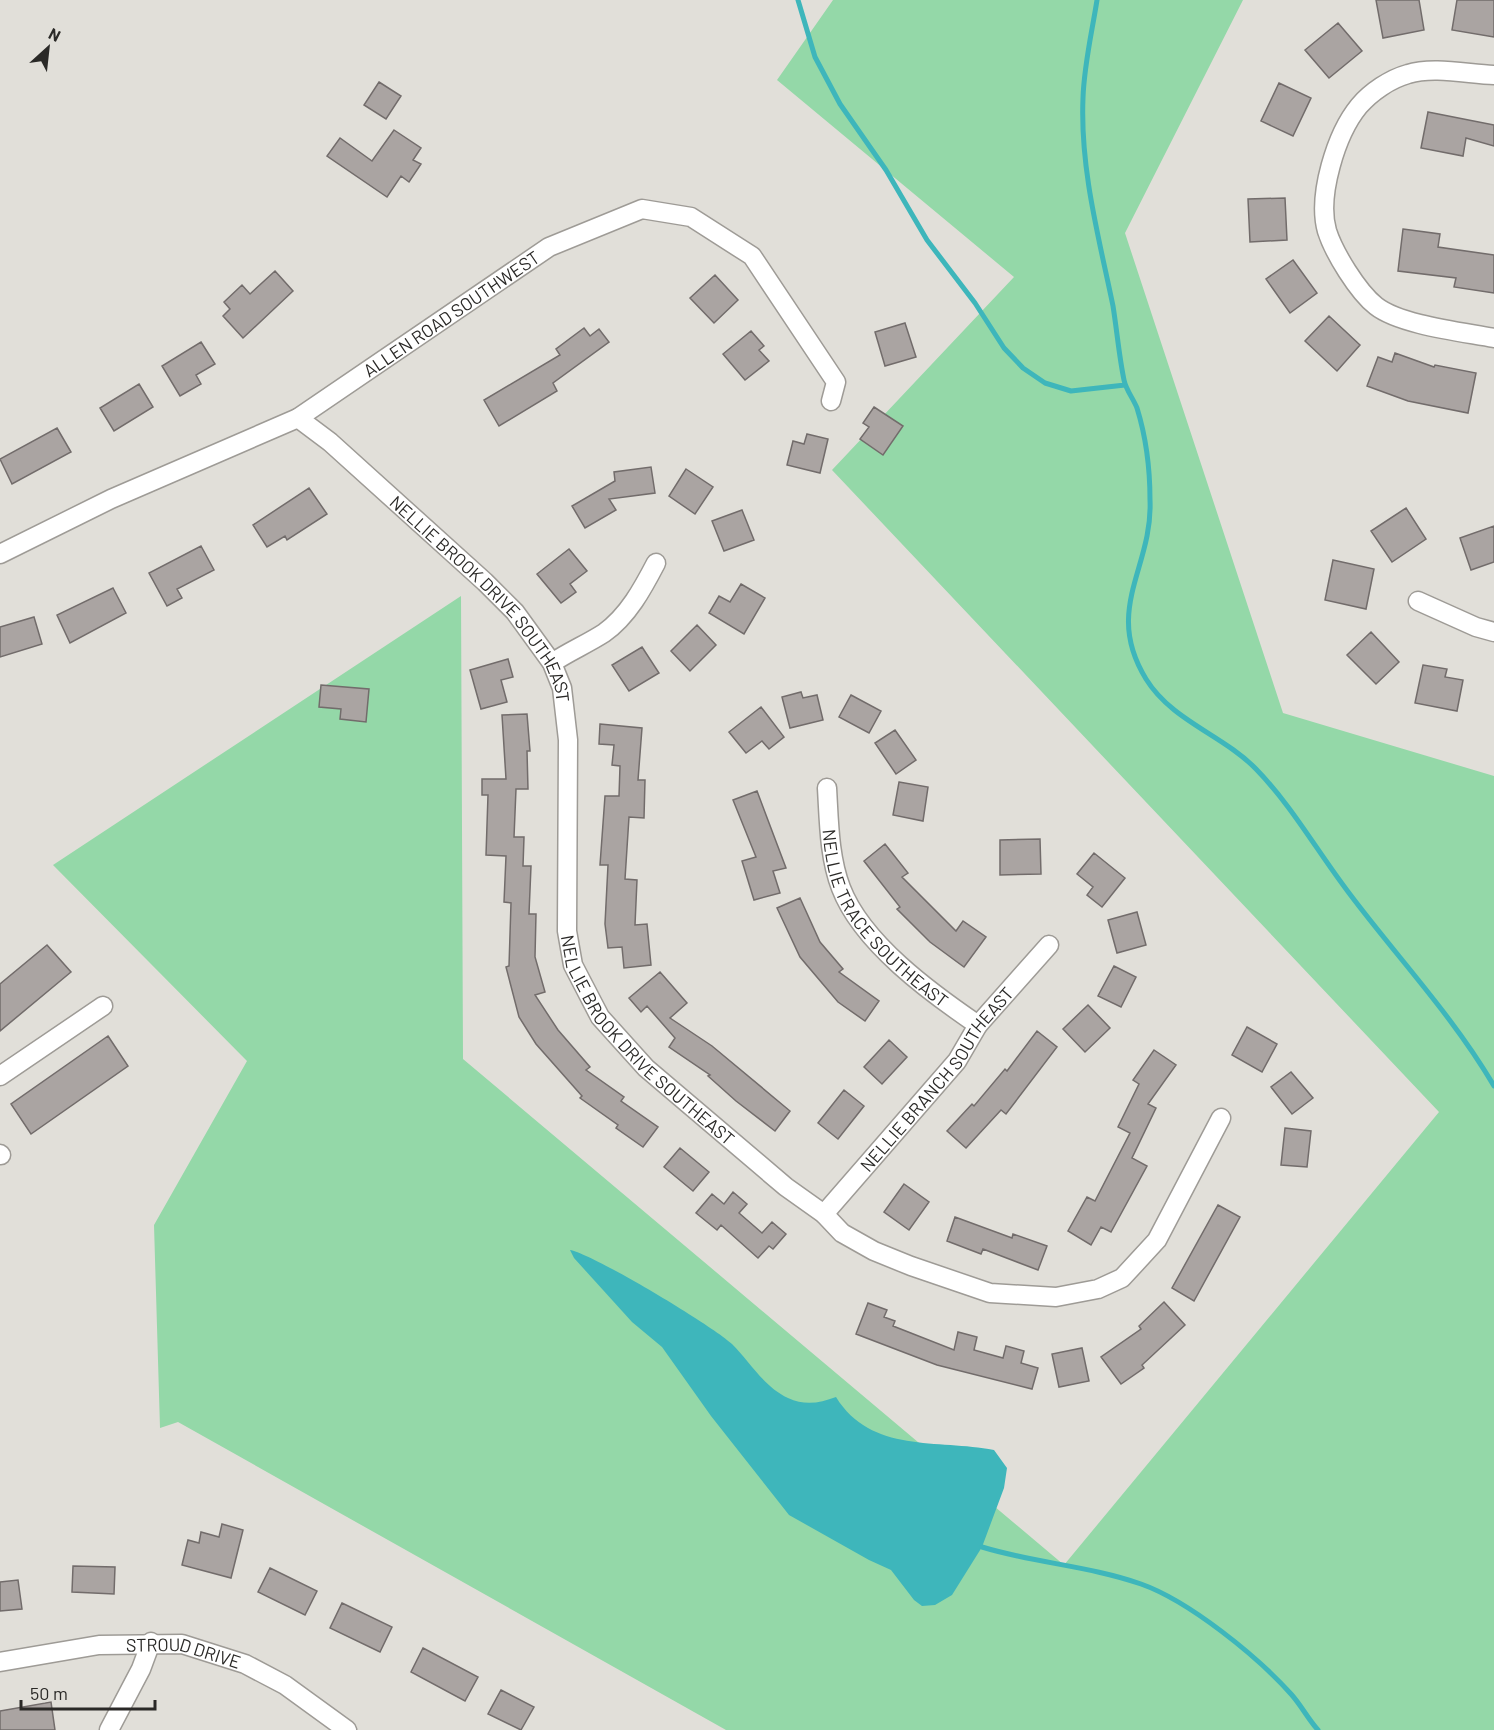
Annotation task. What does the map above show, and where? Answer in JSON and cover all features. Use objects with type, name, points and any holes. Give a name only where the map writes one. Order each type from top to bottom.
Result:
[{"type":"street","points":[[1494,75],[1422,72],[1407,74],[1376,90],[1358,107],[1342,137],[1325,185],[1327,230],[1351,278],[1375,306],[1389,315],[1449,330],[1494,338]]},
{"type":"street","name":"ALLEN ROAD SOUTHWEST","points":[[0,554],[111,499],[298,418],[549,248],[642,209],[691,217],[752,256],[836,382],[831,401]]},
{"type":"street","name":"NELLIE BROOK DRIVE SOUTHEAST","points":[[298,418],[330,442],[485,582],[515,612],[552,663],[562,688],[568,740],[567,931],[573,965],[600,1017],[646,1068],[786,1187],[824,1214],[842,1233],[874,1251],[990,1293],[1056,1297],[1098,1289],[1122,1278],[1157,1240],[1221,1118]]},
{"type":"street","points":[[552,663],[576,646],[603,633],[621,618],[641,590],[656,563]]},
{"type":"street","points":[[1418,601],[1476,627],[1494,632]]},
{"type":"street","name":"NELLIE TRACE SOUTHEAST","points":[[827,788],[831,843],[841,888],[854,911],[902,968],[945,1003],[978,1025]]},
{"type":"street","name":"NELLIE BRANCH SOUTHEAST","points":[[824,1214],[957,1061],[978,1025],[1049,945]]},
{"type":"street","points":[[0,1076],[103,1006]]},
{"type":"street","points":[[109,1730],[141,1669],[151,1642]]},
{"type":"street","name":"STROUD DRIVE","points":[[0,1662],[99,1645],[151,1642],[182,1644],[245,1664],[285,1685],[347,1730]]},
{"type":"green space","points":[[833,0],[1243,0],[1125,233],[1283,713],[1494,776],[1494,1730],[726,1730],[178,1422],[160,1428],[154,1225],[247,1061],[53,865],[461,596],[463,1059],[1064,1565],[1439,1112],[832,470],[1014,277],[777,80]]},
{"type":"water","points":[[570,1250],[583,1254],[626,1277],[702,1322],[732,1344],[764,1381],[788,1398],[812,1403],[836,1397],[851,1415],[868,1428],[887,1436],[907,1441],[994,1450],[1007,1468],[1004,1488],[982,1547],[952,1595],[935,1605],[922,1606],[914,1600],[891,1570],[789,1515],[711,1416],[662,1347],[632,1322],[574,1258]]},
{"type":"building","points":[[1376,0],[1419,0],[1424,30],[1383,38]]},
{"type":"building","points":[[1457,0],[1494,0],[1494,37],[1452,30]]},
{"type":"building","points":[[1338,23],[1362,51],[1329,78],[1305,50]]},
{"type":"building","points":[[379,82],[401,96],[386,119],[364,105]]},
{"type":"building","points":[[1279,83],[1311,98],[1293,136],[1261,121]]},
{"type":"building","points":[[1428,112],[1494,125],[1494,146],[1466,138],[1463,156],[1421,148]]},
{"type":"building","points":[[394,130],[421,148],[413,160],[421,164],[409,182],[401,176],[387,197],[327,156],[340,138],[372,161]]},
{"type":"building","points":[[1285,198],[1287,240],[1250,242],[1248,199]]},
{"type":"building","points":[[1403,229],[1440,234],[1438,247],[1494,255],[1494,293],[1454,287],[1456,278],[1398,271]]},
{"type":"building","points":[[1293,260],[1317,293],[1290,313],[1266,279]]},
{"type":"building","points":[[275,271],[293,291],[243,338],[223,316],[230,309],[224,302],[242,285],[250,294]]},
{"type":"building","points":[[715,275],[738,300],[714,323],[690,298]]},
{"type":"building","points":[[1329,316],[1360,345],[1337,371],[1305,341]]},
{"type":"building","points":[[905,323],[916,357],[885,366],[875,332]]},
{"type":"building","points":[[584,328],[590,336],[599,329],[609,342],[553,383],[557,391],[499,426],[484,400],[560,355],[556,349]]},
{"type":"building","points":[[751,331],[764,346],[759,350],[769,361],[745,380],[723,354]]},
{"type":"building","points":[[201,342],[215,364],[196,375],[201,384],[180,396],[162,366]]},
{"type":"building","points":[[1395,353],[1434,367],[1435,365],[1476,373],[1468,413],[1408,401],[1367,386],[1378,357],[1392,362]]},
{"type":"building","points":[[139,384],[153,407],[114,431],[100,408]]},
{"type":"building","points":[[874,407],[903,426],[883,455],[860,439],[869,427],[863,423]]},
{"type":"building","points":[[57,428],[71,452],[12,484],[0,459]]},
{"type":"building","points":[[807,434],[828,439],[820,473],[787,465],[793,441],[804,444]]},
{"type":"building","points":[[651,467],[655,493],[609,499],[616,510],[585,528],[572,506],[615,481],[614,472]]},
{"type":"building","points":[[686,469],[713,487],[695,514],[669,496]]},
{"type":"building","points":[[309,488],[327,514],[287,540],[285,536],[267,547],[253,525]]},
{"type":"building","points":[[1406,508],[1426,539],[1392,562],[1371,531]]},
{"type":"building","points":[[742,510],[754,540],[724,551],[712,521]]},
{"type":"building","points":[[1494,526],[1494,562],[1471,570],[1460,538]]},
{"type":"building","points":[[201,546],[214,570],[177,589],[182,598],[167,606],[149,573]]},
{"type":"building","points":[[569,549],[587,571],[570,584],[576,592],[561,603],[537,574]]},
{"type":"building","points":[[1333,560],[1374,569],[1366,609],[1325,600]]},
{"type":"building","points":[[741,584],[765,598],[744,634],[709,613],[719,596],[730,602]]},
{"type":"building","points":[[113,588],[126,613],[70,643],[57,615]]},
{"type":"building","points":[[34,617],[42,644],[0,657],[0,627]]},
{"type":"building","points":[[697,625],[716,645],[690,671],[671,651]]},
{"type":"building","points":[[1371,632],[1399,662],[1376,684],[1347,655]]},
{"type":"building","points":[[642,647],[659,673],[629,691],[612,665]]},
{"type":"building","points":[[508,659],[513,677],[501,680],[507,702],[481,709],[470,670]]},
{"type":"building","points":[[1423,665],[1447,669],[1445,677],[1463,680],[1457,711],[1415,703]]},
{"type":"building","points":[[321,685],[369,689],[366,722],[340,719],[341,709],[319,707]]},
{"type":"building","points":[[801,692],[803,698],[817,695],[823,720],[790,728],[782,697]]},
{"type":"building","points":[[851,695],[881,711],[869,733],[839,717]]},
{"type":"building","points":[[761,707],[784,737],[769,749],[762,741],[746,753],[729,732]]},
{"type":"building","points":[[527,714],[530,751],[527,751],[528,789],[516,789],[514,837],[524,837],[523,866],[531,866],[529,914],[536,914],[535,957],[545,992],[535,995],[558,1030],[590,1067],[586,1070],[624,1097],[621,1101],[658,1127],[643,1147],[616,1128],[618,1125],[580,1098],[582,1096],[536,1044],[519,1017],[506,967],[509,966],[511,903],[504,902],[506,856],[486,855],[488,795],[482,795],[482,779],[506,779],[502,715]]},
{"type":"building","points":[[600,724],[642,728],[638,780],[645,780],[644,818],[629,817],[625,879],[637,880],[635,925],[647,924],[651,965],[624,968],[622,947],[608,948],[605,924],[608,865],[600,865],[605,796],[619,796],[620,766],[612,765],[614,745],[599,744]]},
{"type":"building","points":[[895,730],[916,760],[896,774],[875,743]]},
{"type":"building","points":[[899,782],[928,787],[923,821],[893,815]]},
{"type":"building","points":[[757,791],[786,868],[773,871],[780,893],[754,900],[742,861],[756,857],[733,800]]},
{"type":"building","points":[[1040,839],[1041,874],[1000,875],[1000,840]]},
{"type":"building","points":[[885,844],[908,873],[902,877],[956,931],[963,921],[986,937],[964,967],[930,942],[897,909],[900,907],[864,861]]},
{"type":"building","points":[[1094,853],[1125,878],[1102,907],[1087,895],[1093,887],[1077,874]]},
{"type":"building","points":[[800,898],[820,942],[843,969],[839,972],[879,1001],[865,1021],[838,1002],[800,957],[777,908]]},
{"type":"building","points":[[1137,912],[1146,945],[1117,953],[1108,920]]},
{"type":"building","points":[[47,945],[71,972],[0,1031],[0,984]]},
{"type":"building","points":[[1114,966],[1136,977],[1121,1007],[1098,996]]},
{"type":"building","points":[[660,972],[687,1003],[670,1018],[712,1046],[790,1111],[775,1131],[736,1101],[708,1076],[710,1075],[669,1047],[675,1038],[647,1006],[641,1012],[629,998]]},
{"type":"building","points":[[1088,1005],[1110,1028],[1085,1052],[1063,1029]]},
{"type":"building","points":[[1247,1027],[1277,1044],[1262,1072],[1232,1055]]},
{"type":"building","points":[[1037,1031],[1057,1047],[1006,1114],[1001,1110],[966,1148],[947,1131],[972,1104],[974,1106],[1005,1069],[1007,1071]]},
{"type":"building","points":[[108,1036],[128,1066],[31,1134],[11,1104]]},
{"type":"building","points":[[889,1040],[907,1057],[882,1084],[864,1067]]},
{"type":"building","points":[[1154,1050],[1176,1065],[1148,1104],[1156,1108],[1132,1158],[1147,1166],[1111,1232],[1101,1227],[1091,1245],[1068,1231],[1087,1197],[1095,1201],[1130,1133],[1118,1127],[1139,1084],[1133,1080]]},
{"type":"building","points":[[1291,1072],[1313,1098],[1292,1114],[1271,1087]]},
{"type":"building","points":[[844,1090],[864,1106],[838,1139],[818,1123]]},
{"type":"building","points":[[1285,1128],[1311,1131],[1307,1167],[1281,1165]]},
{"type":"building","points":[[680,1148],[709,1172],[693,1191],[664,1167]]},
{"type":"building","points":[[904,1184],[929,1202],[909,1230],[884,1212]]},
{"type":"building","points":[[733,1192],[747,1204],[739,1213],[762,1233],[772,1222],[786,1234],[773,1249],[769,1246],[758,1258],[721,1225],[717,1230],[696,1213],[712,1194],[724,1204]]},
{"type":"building","points":[[1218,1205],[1240,1217],[1194,1301],[1172,1288]]},
{"type":"building","points":[[955,1217],[1012,1238],[1013,1234],[1047,1246],[1038,1270],[983,1249],[981,1254],[947,1241]]},
{"type":"building","points":[[1164,1302],[1185,1325],[1142,1365],[1144,1368],[1121,1384],[1101,1357],[1141,1329],[1139,1326]]},
{"type":"building","points":[[868,1303],[887,1310],[884,1317],[895,1321],[893,1326],[954,1350],[958,1332],[977,1337],[974,1350],[1003,1358],[1006,1346],[1024,1351],[1021,1363],[1038,1368],[1032,1389],[937,1365],[856,1334]]},
{"type":"building","points":[[1082,1348],[1089,1381],[1059,1387],[1052,1354]]},
{"type":"building","points":[[222,1524],[243,1530],[231,1578],[182,1565],[188,1540],[199,1543],[201,1532],[219,1537]]},
{"type":"building","points":[[73,1566],[115,1567],[114,1594],[72,1592]]},
{"type":"building","points":[[270,1568],[317,1591],[305,1615],[258,1592]]},
{"type":"building","points":[[18,1580],[22,1609],[0,1611],[0,1582]]},
{"type":"building","points":[[342,1603],[392,1627],[380,1652],[330,1628]]},
{"type":"building","points":[[423,1648],[478,1677],[465,1701],[411,1672]]},
{"type":"building","points":[[501,1690],[534,1707],[521,1730],[488,1714]]},
{"type":"building","points":[[51,1702],[55,1730],[0,1730],[0,1711]]},
{"type":"waterway","points":[[798,0],[815,57],[840,104],[886,170],[927,240],[975,303],[1004,348],[1023,368],[1045,383],[1071,391],[1125,385]]},
{"type":"waterway","points":[[1097,0],[1084,86],[1084,151],[1087,177],[1113,306],[1124,380],[1140,419],[1149,477],[1149,524],[1129,610],[1129,631],[1134,654],[1146,679],[1157,694],[1184,717],[1243,757],[1269,783],[1367,917],[1461,1035],[1494,1086]]},
{"type":"waterway","points":[[982,1547],[1122,1578],[1160,1592],[1201,1616],[1260,1663],[1291,1694],[1318,1730]]}]
